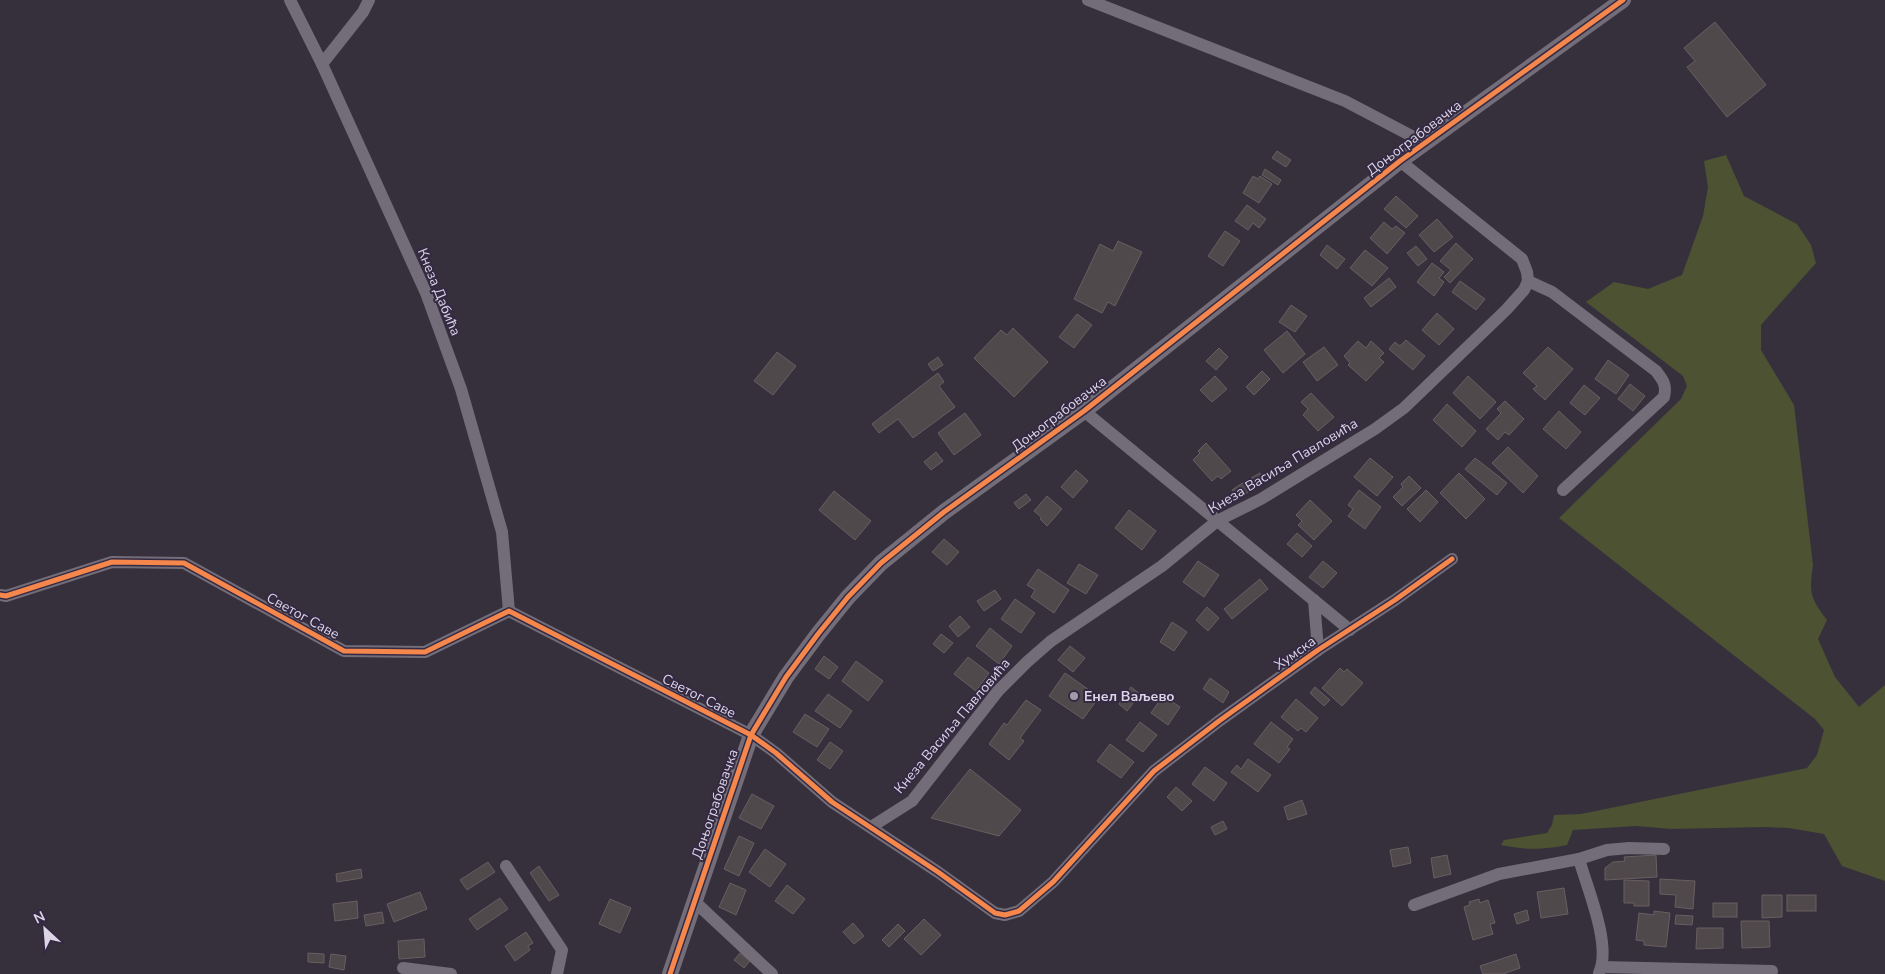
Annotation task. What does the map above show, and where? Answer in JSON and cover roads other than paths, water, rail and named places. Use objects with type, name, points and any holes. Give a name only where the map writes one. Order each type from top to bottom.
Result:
[{"type":"street","name":"Кнеза Дабића","points":[[290,0],[322,64],[426,294],[461,389],[502,532],[509,611]]},
{"type":"street","points":[[322,64],[363,12],[369,0]]},
{"type":"street","points":[[1088,0],[1345,101],[1425,143]]},
{"type":"street","name":"Доњограбовачка","points":[[670,974],[751,735],[786,677],[818,634],[848,597],[881,563],[944,512],[1084,411],[1400,161],[1623,0]]},
{"type":"street","points":[[1400,161],[1522,259],[1528,281],[1552,292],[1656,371],[1664,382],[1666,389],[1664,397],[1563,490]]},
{"type":"street","name":"Кнеза Васиља Павловића","points":[[871,827],[912,801],[998,691],[1051,641],[1162,566],[1217,521],[1261,499],[1368,433],[1404,408],[1506,310],[1524,290],[1528,281]]},
{"type":"street","points":[[1084,411],[1350,630]]},
{"type":"street","name":"Хумска","points":[[871,827],[995,913],[1013,914],[1053,882],[1154,771],[1219,720],[1452,559]]},
{"type":"street","name":"Светог Саве","points":[[0,595],[6,596],[112,562],[184,563],[344,651],[425,652],[509,611],[751,735],[776,753],[832,802],[871,827]]},
{"type":"street","points":[[1314,600],[1318,650]]},
{"type":"street","points":[[1414,906],[1499,874],[1579,859],[1616,849],[1664,849]]},
{"type":"street","points":[[1579,859],[1602,944],[1600,970],[1772,971]]},
{"type":"street","points":[[506,866],[562,950],[557,974]]},
{"type":"street","points":[[694,901],[772,974]]},
{"type":"street","points":[[403,968],[451,974]]},
{"type":"place","name":"Енел Ваљево","points":[[1074,696]]}]
